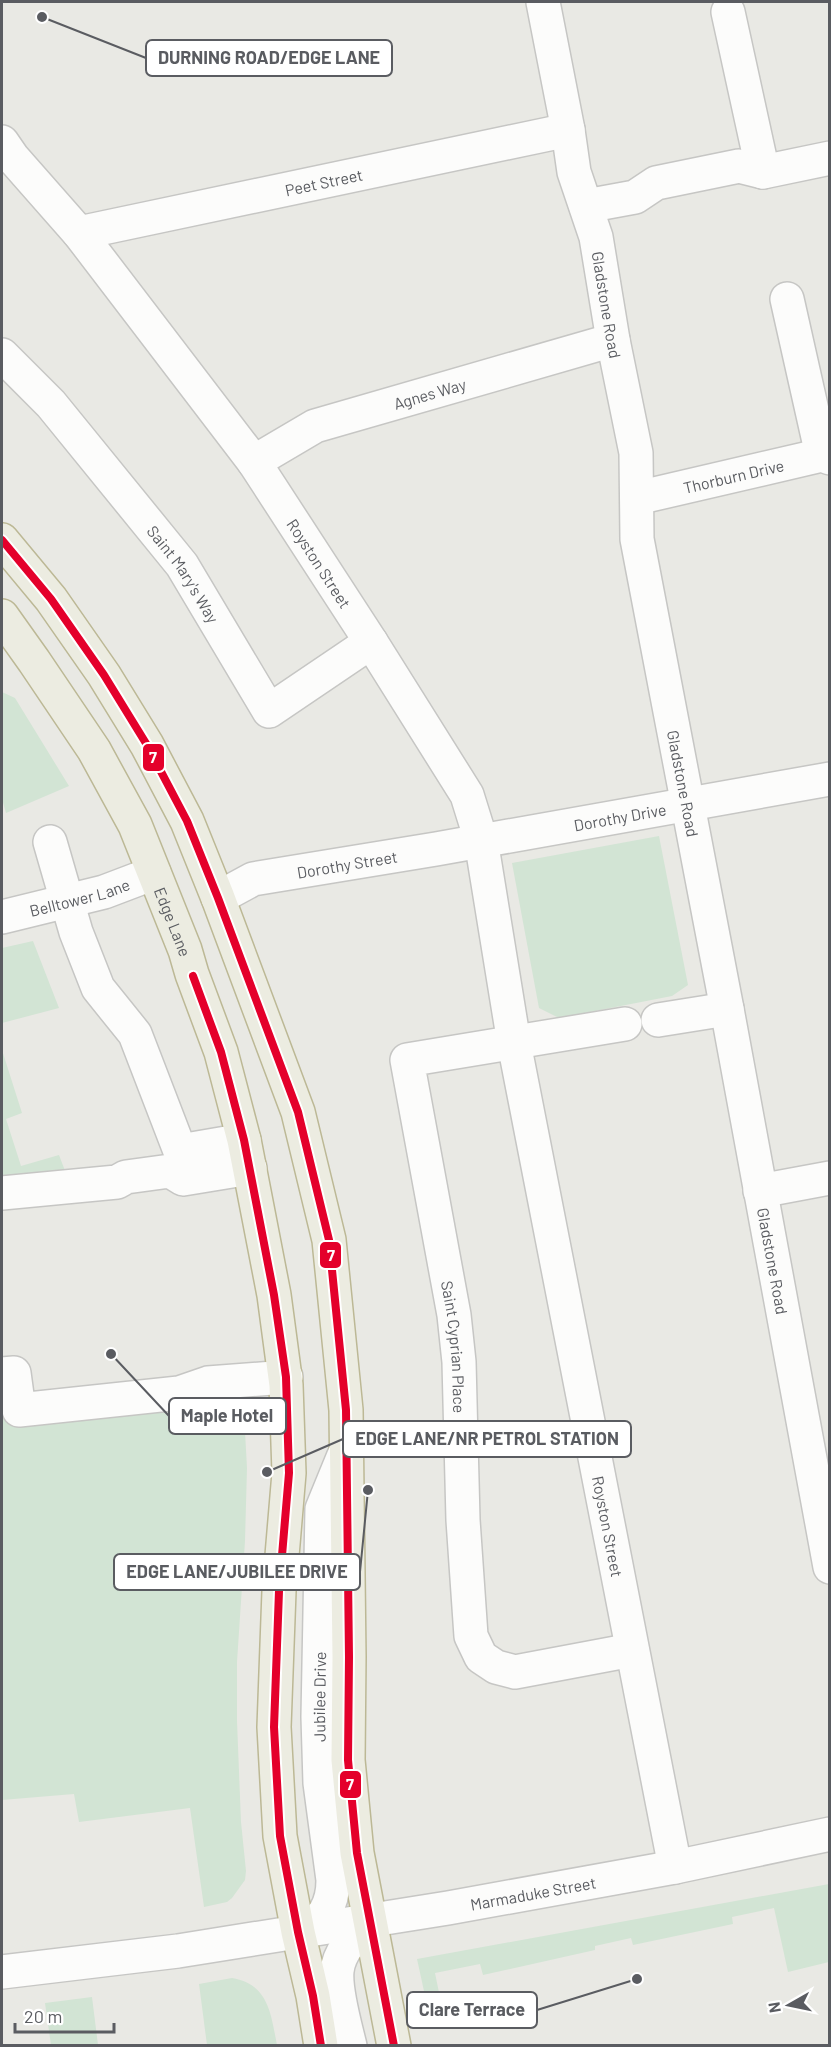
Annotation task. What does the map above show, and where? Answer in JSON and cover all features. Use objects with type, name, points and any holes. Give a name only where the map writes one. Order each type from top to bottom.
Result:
[{"type":"highway","points":[[2,540],[51,599],[91,656],[147,745],[187,821],[298,1112],[329,1240],[346,1410],[350,1656],[348,1760],[357,1853],[394,2046]]},
{"type":"highway","name":"Edge Lane","points":[[2,616],[94,750],[135,825],[185,950],[221,1052],[247,1154],[274,1295],[286,1377],[289,1473],[279,1591],[274,1727],[280,1836],[321,2046]]},
{"type":"street","name":"Gladstone Road","points":[[543,2],[574,172],[596,237],[613,340],[636,453],[638,539],[760,1191],[822,1488],[830,1567]]},
{"type":"street","points":[[728,12],[763,172]]},
{"type":"street","name":"Peet Street","points":[[79,233],[568,130]]},
{"type":"street","name":"Royston Street","points":[[5,156],[79,233],[254,462],[467,795],[481,840],[514,1043],[675,1867]]},
{"type":"street","points":[[586,206],[635,197],[656,183],[739,166],[763,172],[830,158]]},
{"type":"street","points":[[787,299],[826,456]]},
{"type":"street","name":"Agnes Way","points":[[254,462],[315,426],[613,340]]},
{"type":"street","name":"Saint Mary's Way","points":[[2,356],[51,405],[182,565],[269,711],[371,642]]},
{"type":"street","name":"Thorburn Drive","points":[[636,498],[826,456]]},
{"type":"street","name":"Dorothy Drive","points":[[481,840],[830,779]]},
{"type":"street","name":"Dorothy Street","points":[[218,898],[253,879],[481,840]]},
{"type":"street","points":[[50,842],[76,932],[99,988],[135,1034],[180,1151],[247,1154]]},
{"type":"street","name":"Belltower Lane","points":[[2,917],[104,892],[154,873]]},
{"type":"street","points":[[658,1020],[727,1009]]},
{"type":"street","points":[[514,1043],[625,1024]]},
{"type":"street","name":"Saint Cyprian Place","points":[[514,1043],[407,1060],[454,1315],[459,1362],[463,1520],[471,1636],[481,1658],[496,1667],[515,1672],[632,1650]]},
{"type":"street","points":[[2,1193],[117,1182],[126,1177],[170,1172],[183,1179],[247,1154]]},
{"type":"street","points":[[760,1191],[830,1178]]},
{"type":"street","points":[[2,1374],[14,1373],[19,1410],[179,1393],[208,1383],[286,1377]]},
{"type":"street","name":"Jubilee Drive","points":[[298,1932],[310,1928],[321,1919],[329,1908],[333,1894],[320,1783],[318,1717],[321,1509],[347,1448]]},
{"type":"street","name":"Marmaduke Street","points":[[369,1920],[675,1867],[830,1834]]},
{"type":"street","points":[[350,2046],[337,1971],[348,1944],[369,1920]]},
{"type":"street","name":"Jubilee Drive","points":[[2,1972],[178,1951],[369,1920]]},
{"type":"green space","points":[[2,692],[15,698],[69,786],[6,813],[2,799]]},
{"type":"green space","points":[[659,836],[688,985],[672,996],[559,1018],[539,1008],[512,863]]},
{"type":"green space","points":[[33,941],[59,1008],[2,1023],[2,948]]},
{"type":"green space","points":[[2,1050],[22,1113],[6,1119],[21,1166],[59,1155],[67,1176],[2,1184]]},
{"type":"green space","points":[[243,1395],[247,1468],[237,1662],[237,1721],[241,1822],[246,1871],[245,1880],[232,1898],[227,1902],[204,1907],[190,1808],[79,1822],[74,1794],[2,1800],[2,1419]]},
{"type":"green space","points":[[829,1884],[829,1962],[788,1972],[774,1908],[732,1917],[733,1924],[633,1945],[631,1938],[595,1946],[595,1950],[483,1975],[480,1964],[435,1973],[443,2012],[429,2014],[417,1959]]},
{"type":"green space","points":[[232,1978],[244,1981],[261,1994],[270,2012],[277,2045],[207,2045],[199,1984]]},
{"type":"green space","points":[[92,1997],[98,2045],[51,2045],[45,2003]]},
{"type":"transit line","name":"7","points":[[2,540],[51,599],[104,675],[147,745],[187,821],[298,1112],[329,1240],[346,1410],[348,1760],[357,1853],[394,2046]]},
{"type":"transit line","name":"7","points":[[193,976],[221,1052],[244,1140],[274,1295],[286,1377],[289,1473],[279,1591],[274,1727],[280,1836],[321,2046]]},
{"type":"place","name":"DURNING ROAD/EDGE LANE","points":[[42,17]]},
{"type":"place","name":"Maple Hotel","points":[[111,1354]]},
{"type":"place","name":"EDGE LANE/NR PETROL STATION","points":[[267,1472]]},
{"type":"place","name":"EDGE LANE/JUBILEE DRIVE","points":[[368,1490]]},
{"type":"place","name":"Clare Terrace","points":[[637,1979]]}]
